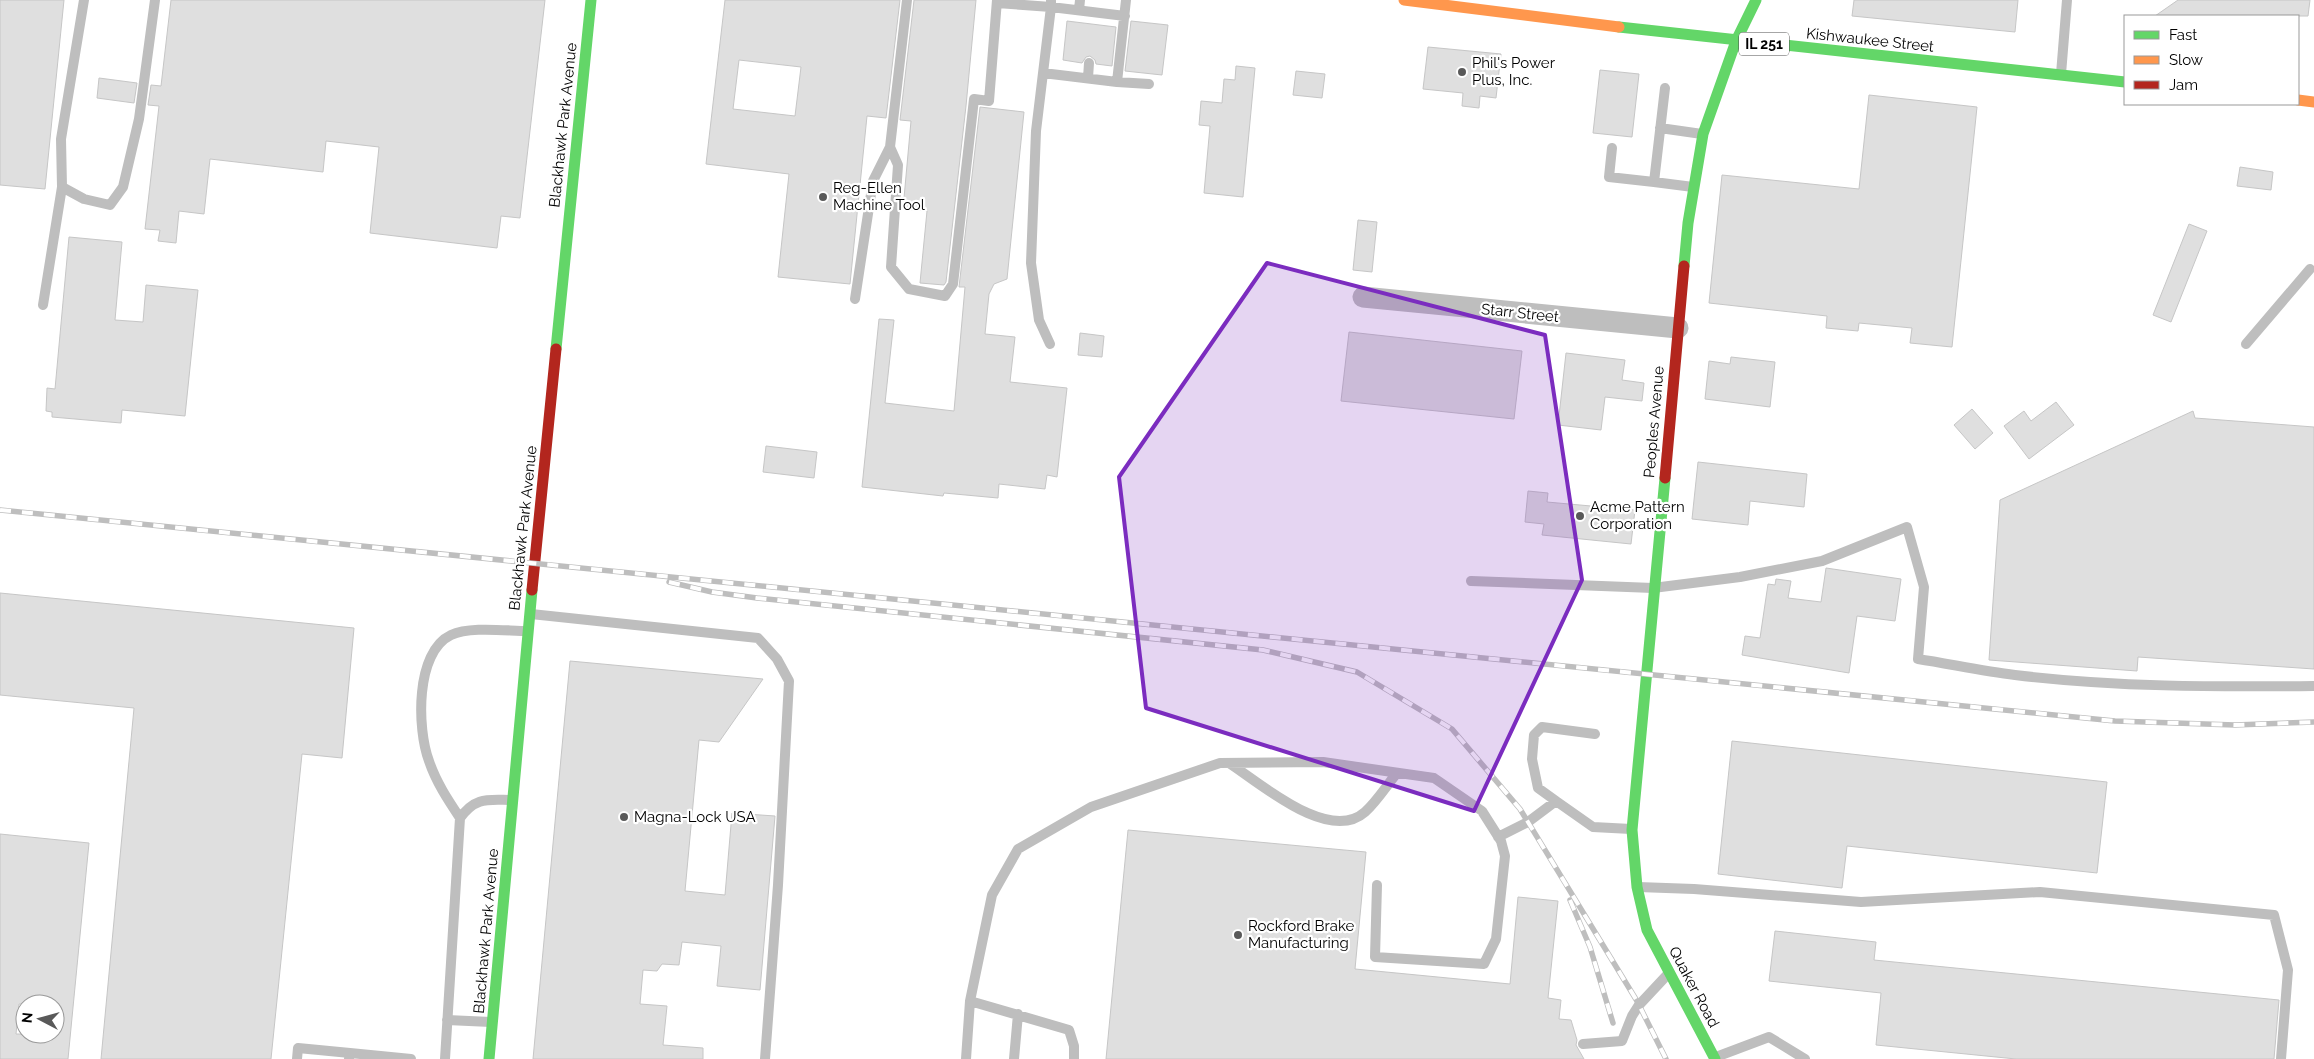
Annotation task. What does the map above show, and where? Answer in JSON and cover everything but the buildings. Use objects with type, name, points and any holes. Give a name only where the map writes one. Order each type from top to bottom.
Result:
[{"type":"street","name":"Blackhawk Park Avenue","points":[[489,1059],[528,631],[591,0]]},
{"type":"street","name":"Kishwaukee Street","points":[[1410,0],[1736,41],[2124,82]]},
{"type":"street","name":"Peoples Avenue","points":[[1647,930],[1637,887],[1632,830],[1688,223],[1703,134],[1736,41],[1756,0]]},
{"type":"street","points":[[2299,100],[2314,102]]},
{"type":"street","name":"Starr Street","points":[[1363,297],[1678,328]]},
{"type":"street","name":"Quaker Road","points":[[1647,930],[1714,1058]]},
{"type":"lane","points":[[43,304],[62,187],[62,139],[84,0]]},
{"type":"lane","points":[[62,187],[84,200],[110,205],[123,187],[139,119],[155,0]]},
{"type":"lane","points":[[855,299],[873,181],[890,147],[907,0]]},
{"type":"lane","points":[[1117,82],[1126,0]]},
{"type":"lane","points":[[2061,75],[2067,0]]},
{"type":"lane","points":[[890,147],[898,165],[891,267],[909,289],[945,296],[953,284],[974,99],[989,101],[997,1],[1079,5],[1095,12],[1125,16]]},
{"type":"lane","points":[[1050,344],[1039,320],[1031,263],[1036,131],[1051,3]]},
{"type":"lane","points":[[1094,24],[1095,12]]},
{"type":"lane","points":[[1088,78],[1089,63]]},
{"type":"lane","points":[[1043,73],[1149,84]]},
{"type":"lane","points":[[1654,182],[1665,88]]},
{"type":"lane","points":[[1660,128],[1703,134]]},
{"type":"lane","points":[[1612,148],[1609,177],[1694,187]]},
{"type":"lane","points":[[2246,344],[2313,269]]},
{"type":"lane","points":[[1471,581],[1653,588],[1740,577],[1822,561],[1907,527],[1924,587],[1918,659],[2015,674],[2108,682],[2198,687],[2314,686]]},
{"type":"lane","points":[[530,614],[758,638],[777,659],[789,681],[779,876],[765,1059]]},
{"type":"lane","points":[[460,818],[440,788],[428,760],[421,719],[424,675],[434,648],[452,634],[472,631],[528,631]]},
{"type":"lane","points":[[1595,734],[1542,727],[1534,735],[1532,759],[1538,788],[1593,827],[1632,830]]},
{"type":"lane","points":[[966,1059],[970,1001],[992,895],[1018,849],[1091,807],[1220,763],[1323,762],[1434,778],[1482,811],[1498,837],[1505,856],[1496,939],[1484,964],[1375,957],[1378,885]]},
{"type":"lane","points":[[1228,763],[1307,814],[1332,821],[1349,820],[1365,812],[1397,772]]},
{"type":"lane","points":[[445,1059],[460,818],[470,805],[485,800],[513,800]]},
{"type":"lane","points":[[1498,837],[1528,822],[1556,802]]},
{"type":"lane","points":[[1637,887],[1694,888],[1861,902],[2040,892],[2274,916],[2288,970],[2281,1059]]},
{"type":"lane","points":[[1583,1044],[1622,1040],[1639,1005],[1670,972]]},
{"type":"lane","points":[[970,1001],[1069,1030],[1074,1046],[1074,1059]]},
{"type":"lane","points":[[1014,1059],[1018,1014]]},
{"type":"lane","points":[[447,1020],[492,1022]]},
{"type":"lane","points":[[1714,1058],[1769,1037],[1805,1059]]},
{"type":"lane","points":[[297,1059],[298,1048],[349,1056],[416,1059]]},
{"type":"highlighted area","points":[[1267,263],[1545,335],[1582,580],[1474,811],[1146,708],[1119,477]]},
{"type":"railway","points":[[0,510],[2115,721],[2235,725],[2314,722]]},
{"type":"railway","points":[[669,582],[712,592],[757,598],[1263,650],[1357,672],[1452,729],[1520,809],[1637,1001],[1666,1059]]},
{"type":"railway","points":[[1570,900],[1590,947],[1613,1023]]},
{"type":"traffic: fast","points":[[556,349],[591,0]]},
{"type":"traffic: fast","points":[[1684,266],[1688,223],[1703,134],[1736,41],[1756,0]]},
{"type":"traffic: fast","points":[[1619,27],[2124,82]]},
{"type":"traffic: fast","points":[[1665,478],[1632,830],[1637,887],[1647,930],[1715,1059]]},
{"type":"traffic: fast","points":[[489,1059],[532,590]]},
{"type":"traffic: slow","points":[[1404,0],[1619,27]]},
{"type":"traffic: slow","points":[[2299,100],[2314,102]]},
{"type":"traffic: jam","points":[[1665,478],[1684,266]]},
{"type":"traffic: jam","points":[[532,590],[556,349]]},
{"type":"place","name":"Phil's Power Plus, Inc.","points":[[1462,72]]},
{"type":"place","name":"Reg-Ellen Machine Tool","points":[[823,197]]},
{"type":"place","name":"Acme Pattern Corporation","points":[[1580,516]]},
{"type":"place","name":"Magna-Lock USA","points":[[624,817]]},
{"type":"place","name":"Rockford Brake Manufacturing","points":[[1238,935]]}]
